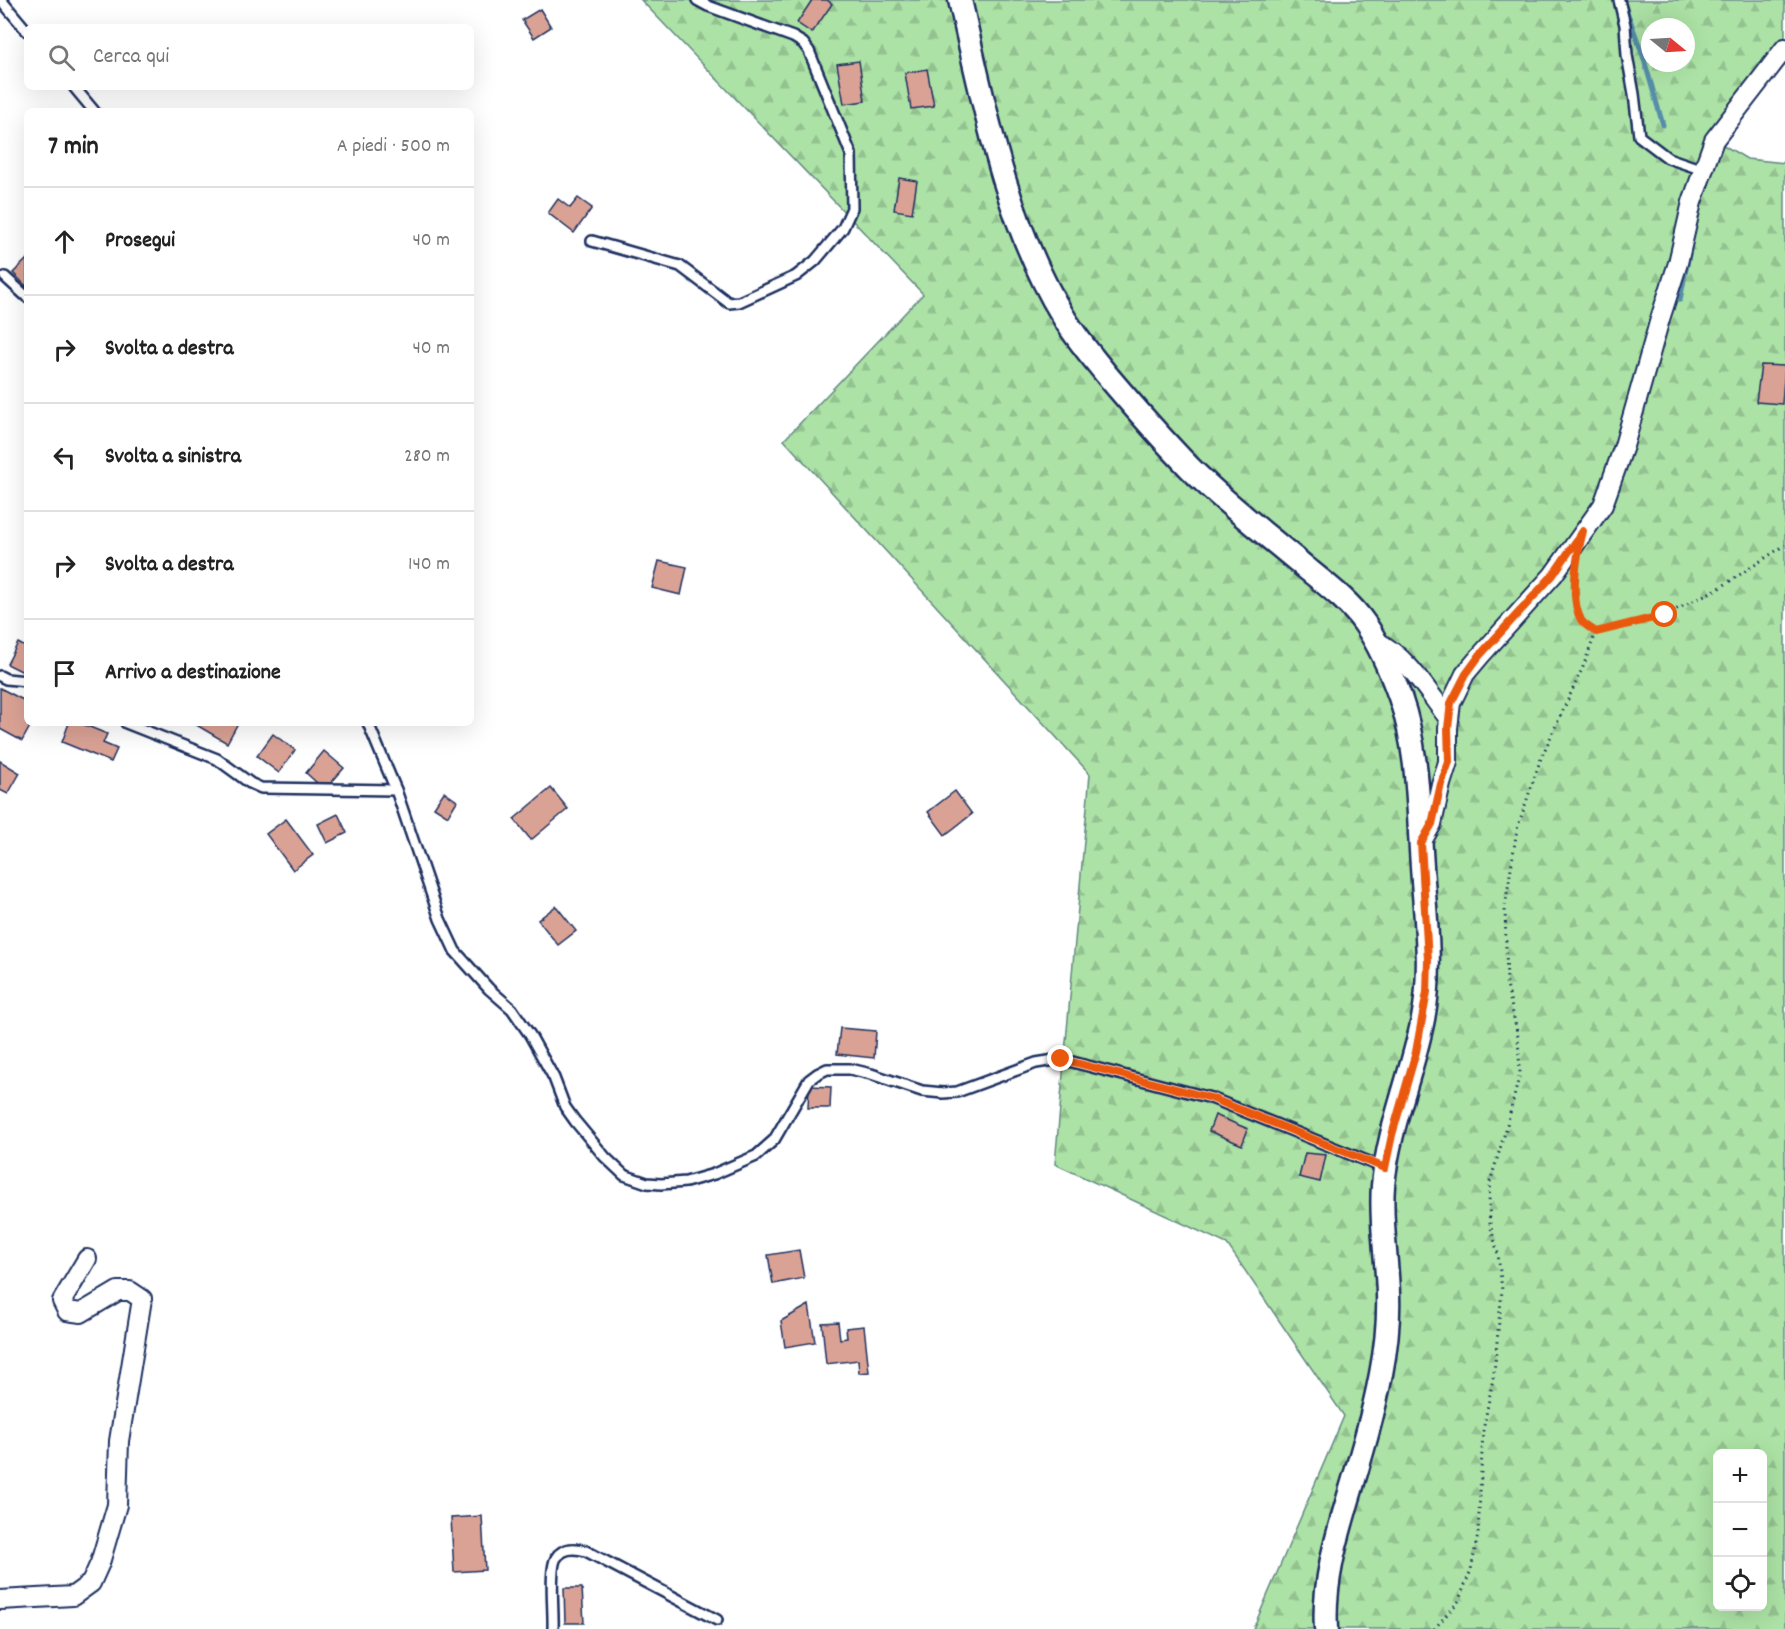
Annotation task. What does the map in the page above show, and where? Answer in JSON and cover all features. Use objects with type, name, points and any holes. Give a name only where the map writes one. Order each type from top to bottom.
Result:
[{"type":"street","points":[[960,0],[990,131],[1006,183],[1030,251],[1062,316],[1078,340],[1119,389],[1193,470],[1230,505],[1343,599],[1363,620],[1390,670],[1409,729],[1418,795],[1428,960],[1427,992],[1416,1052],[1385,1168],[1383,1217],[1388,1296],[1382,1368],[1373,1415],[1333,1551],[1321,1626]]},
{"type":"street","points":[[1421,843],[1432,824],[1441,784],[1449,762],[1451,703],[1466,674],[1480,655],[1553,575],[1603,505],[1678,263],[1692,202],[1714,140],[1785,48]]},
{"type":"street","points":[[1376,641],[1387,646],[1419,678],[1449,719]]},
{"type":"street","points":[[0,1600],[73,1596],[91,1583],[100,1563],[117,1504],[119,1441],[142,1299],[130,1291],[118,1291],[81,1313],[68,1311],[62,1301],[87,1259]]},
{"type":"lane","points":[[1,0],[24,27]]},
{"type":"lane","points":[[592,241],[680,266],[729,303],[739,302],[801,272],[815,261],[843,228],[848,218],[852,208],[851,154],[809,51],[803,43],[794,38],[697,0]]},
{"type":"lane","points":[[1618,0],[1625,25],[1639,136],[1668,158],[1704,170]]},
{"type":"lane","points":[[76,90],[92,108]]},
{"type":"lane","points":[[5,277],[24,294]]},
{"type":"lane","points":[[0,676],[24,681]]},
{"type":"lane","points":[[134,726],[218,759],[250,783],[261,788],[274,790],[396,790]]},
{"type":"lane","points":[[369,726],[396,790],[440,919],[455,951],[489,989],[512,1009],[530,1035],[554,1078],[565,1107],[586,1136],[614,1166],[634,1179],[661,1184],[686,1182],[714,1174],[756,1156],[774,1140],[809,1080],[827,1069],[850,1069],[922,1090],[943,1093],[957,1092],[1036,1063],[1061,1059],[1211,1098],[1385,1168]]},
{"type":"lane","points":[[553,1629],[554,1566],[557,1556],[567,1549],[576,1548],[586,1551],[717,1620]]},
{"type":"path","points":[[1577,564],[1575,596],[1582,622],[1596,632],[1665,615],[1721,587],[1785,545]]},
{"type":"path","points":[[1434,1629],[1458,1602],[1471,1570],[1478,1534],[1483,1431],[1494,1373],[1502,1290],[1498,1254],[1490,1224],[1490,1182],[1520,1073],[1518,1037],[1507,986],[1505,907],[1516,829],[1541,758],[1583,667],[1596,632]]},
{"type":"green space","points":[[641,0],[1785,0],[1785,40],[1708,136],[1747,159],[1785,163],[1785,1629],[1253,1629],[1344,1416],[1227,1244],[1055,1164],[1090,774],[784,440],[923,294]]},
{"type":"building","points":[[812,0],[827,0],[832,4],[812,33],[797,23]]},
{"type":"building","points":[[540,9],[551,27],[534,38],[522,20]]},
{"type":"building","points":[[859,61],[865,101],[844,104],[837,64]]},
{"type":"building","points":[[927,69],[934,106],[911,109],[905,73]]},
{"type":"building","points":[[899,178],[917,181],[912,213],[894,210]]},
{"type":"building","points":[[578,198],[592,208],[574,233],[548,213],[558,199],[570,208]]},
{"type":"building","points":[[24,262],[24,284],[13,273]]},
{"type":"building","points":[[1761,365],[1785,366],[1782,404],[1756,402]]},
{"type":"building","points":[[659,561],[687,567],[681,595],[652,588]]},
{"type":"building","points":[[18,643],[24,646],[24,672],[7,664]]},
{"type":"building","points":[[0,688],[24,700],[24,726],[30,726],[22,741],[0,729]]},
{"type":"building","points":[[68,726],[87,726],[107,734],[103,743],[117,749],[111,762],[62,742]]},
{"type":"building","points":[[198,726],[236,726],[227,743]]},
{"type":"building","points":[[273,734],[295,750],[279,773],[257,756]]},
{"type":"building","points":[[324,751],[344,768],[325,790],[306,773]]},
{"type":"building","points":[[0,761],[20,773],[8,794],[0,790]]},
{"type":"building","points":[[551,788],[568,809],[531,840],[514,819]]},
{"type":"building","points":[[955,791],[972,814],[945,835],[928,812]]},
{"type":"building","points":[[444,792],[457,801],[448,816],[434,807]]},
{"type":"building","points":[[338,814],[347,833],[327,843],[318,824]]},
{"type":"building","points":[[286,819],[313,855],[293,870],[266,834]]},
{"type":"building","points":[[556,906],[576,931],[558,945],[538,920]]},
{"type":"building","points":[[840,1028],[876,1031],[874,1058],[837,1054]]},
{"type":"building","points":[[809,1086],[831,1087],[830,1108],[808,1108]]},
{"type":"building","points":[[1215,1115],[1248,1129],[1242,1145],[1209,1131]]},
{"type":"building","points":[[1305,1153],[1326,1155],[1320,1182],[1299,1177]]},
{"type":"building","points":[[799,1250],[804,1278],[773,1284],[768,1255]]},
{"type":"building","points":[[809,1305],[815,1342],[785,1347],[781,1321]]},
{"type":"building","points":[[838,1322],[840,1339],[847,1338],[846,1328],[864,1326],[869,1372],[859,1373],[858,1360],[826,1364],[822,1323]]},
{"type":"building","points":[[482,1516],[485,1570],[454,1572],[451,1518]]},
{"type":"building","points":[[564,1588],[582,1588],[584,1623],[565,1623]]},
{"type":"waterway","points":[[1623,0],[1643,56],[1663,125]]},
{"type":"waterway","points":[[1680,300],[1690,249]]},
{"type":"route","points":[[1061,1059],[1211,1098],[1385,1168],[1424,1016],[1428,960],[1421,843],[1432,824],[1441,784],[1449,762],[1448,728],[1451,703],[1466,674],[1480,655],[1553,575],[1583,531],[1577,554],[1575,596],[1582,622],[1596,632],[1665,615]]}]
